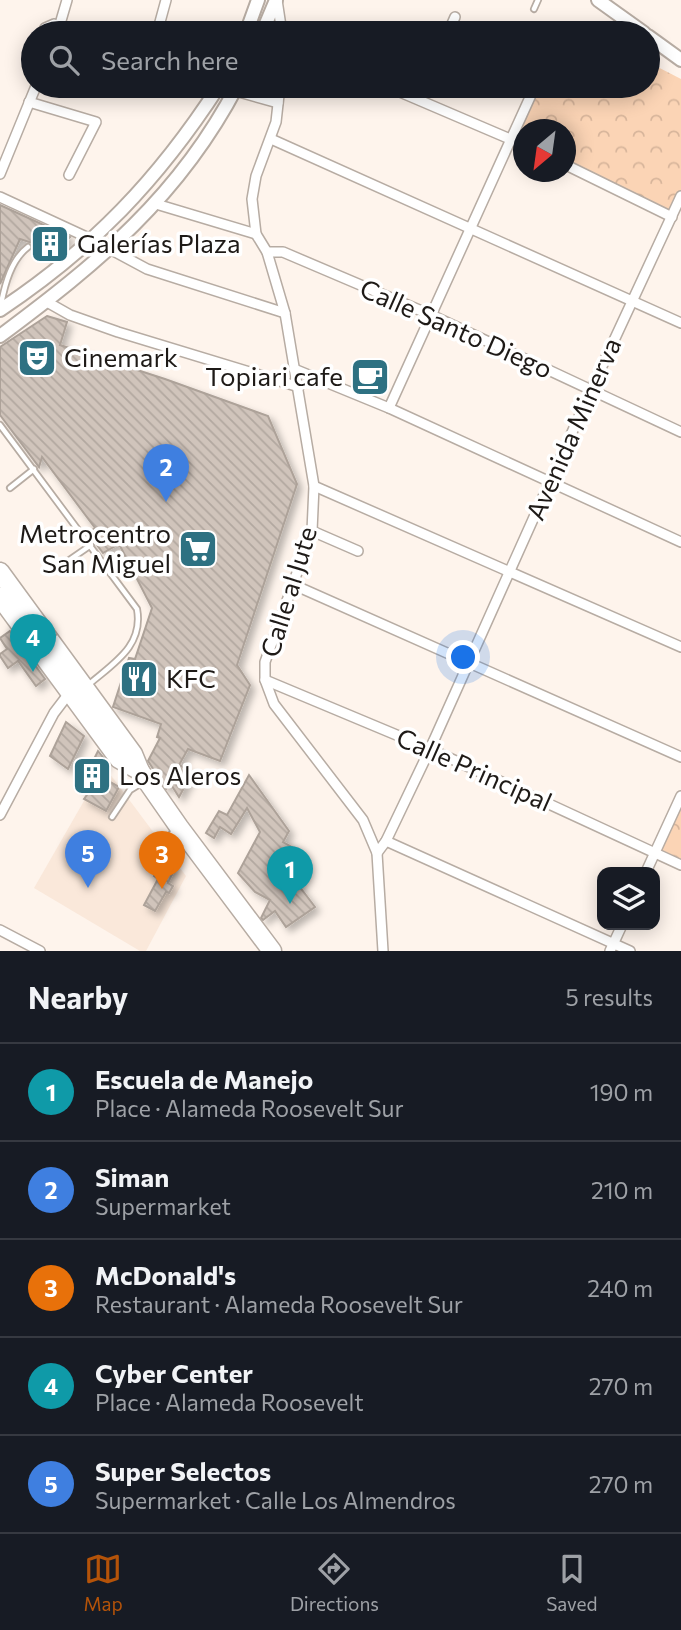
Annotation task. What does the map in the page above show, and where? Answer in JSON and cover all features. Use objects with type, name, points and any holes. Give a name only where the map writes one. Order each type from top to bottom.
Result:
[{"type":"highway","points":[[0,572],[77,690]]},
{"type":"highway","points":[[0,597],[133,754],[143,776],[267,948]]},
{"type":"street","points":[[61,21],[67,0]]},
{"type":"street","points":[[160,21],[166,0]]},
{"type":"street","points":[[250,21],[258,0]]},
{"type":"street","points":[[267,21],[277,0]]},
{"type":"street","points":[[277,0],[280,21]]},
{"type":"street","points":[[598,0],[627,21]]},
{"type":"street","points":[[454,21],[456,17]]},
{"type":"street","points":[[660,45],[681,60]]},
{"type":"street","points":[[0,174],[31,98]]},
{"type":"street","points":[[0,310],[93,240],[124,209],[187,135],[210,98]]},
{"type":"street","points":[[0,334],[47,302],[109,250],[156,204],[208,136],[230,98]]},
{"type":"street","points":[[264,98],[278,103]]},
{"type":"street","name":"Calle al Jute","points":[[279,98],[271,139],[256,176],[252,199],[256,234],[267,252],[285,313],[314,486],[312,531],[265,662],[265,680],[274,704],[363,820],[377,853],[384,950]]},
{"type":"street","points":[[415,98],[511,139]]},
{"type":"street","points":[[388,408],[530,98]]},
{"type":"street","points":[[29,102],[96,121],[69,175]]},
{"type":"street","points":[[271,139],[681,323]]},
{"type":"street","points":[[576,170],[672,216]]},
{"type":"street","name":"Avenida Minerva","points":[[377,853],[386,841],[470,663],[591,390],[681,196]]},
{"type":"street","points":[[0,197],[148,269],[285,313]]},
{"type":"street","points":[[156,204],[256,234]]},
{"type":"street","name":"Calle Santo Diego","points":[[267,252],[283,252],[431,315],[681,432]]},
{"type":"street","points":[[15,300],[9,316],[12,319],[25,318]]},
{"type":"street","points":[[47,302],[70,315],[118,332],[299,387]]},
{"type":"street","points":[[0,320],[5,323],[0,334]]},
{"type":"street","points":[[294,369],[388,408],[681,541]]},
{"type":"street","points":[[314,486],[681,647]]},
{"type":"street","points":[[312,531],[358,551]]},
{"type":"street","points":[[293,586],[681,757]]},
{"type":"street","name":"Calle Principal","points":[[265,680],[430,749],[681,865]]},
{"type":"street","points":[[0,815],[54,713],[77,690]]},
{"type":"street","points":[[648,867],[681,796]]},
{"type":"street","points":[[386,841],[612,947],[630,951]]},
{"type":"street","points":[[0,930],[40,951]]},
{"type":"street","points":[[612,947],[620,930]]},
{"type":"lane","points":[[534,9],[538,0]]},
{"type":"lane","points":[[0,310],[6,283],[19,254],[28,247]]},
{"type":"lane","points":[[0,425],[133,600],[137,609],[139,624],[130,648],[77,690]]},
{"type":"lane","points":[[10,488],[34,469]]},
{"type":"lane","points":[[65,563],[91,545]]},
{"type":"lane","points":[[112,817],[143,776]]},
{"type":"lane","points":[[154,854],[179,827]]},
{"type":"path","points":[[34,654],[58,633]]},
{"type":"shaded area","points":[[104,766],[186,876],[146,951],[140,951],[34,888]]},
{"type":"green space","points":[[660,68],[681,79],[681,196],[672,217],[576,170],[576,119],[518,119],[525,98],[660,98]]},
{"type":"green space","points":[[681,801],[681,865],[655,853]]},
{"type":"building","name":"Galerías Plaza","points":[[0,205],[70,237],[64,243],[67,248],[53,260],[39,245],[20,239],[0,284]]},
{"type":"building","name":"Metrocentro San Miguel","points":[[47,316],[67,322],[60,345],[268,416],[297,484],[237,665],[250,685],[220,761],[188,749],[179,765],[193,772],[179,797],[170,783],[166,789],[148,761],[160,738],[157,737],[161,724],[113,707],[129,658],[135,659],[152,608],[119,544],[103,553],[88,533],[95,528],[42,457],[39,467],[0,415],[0,347]]},
{"type":"building","points":[[10,631],[45,679],[36,686],[18,661],[8,668],[0,656],[7,649],[0,638]]},
{"type":"building","points":[[66,722],[84,736],[68,769],[50,756]]},
{"type":"building","points":[[98,751],[106,761],[98,775],[119,787],[106,811],[84,799],[89,792],[80,787]]},
{"type":"building","points":[[249,775],[289,831],[283,842],[297,850],[287,870],[315,907],[286,927],[275,911],[263,920],[261,918],[270,900],[255,892],[238,873],[260,832],[247,808],[231,834],[220,827],[214,838],[206,833],[219,811],[227,815]]},
{"type":"building","points":[[162,861],[175,868],[168,883],[173,886],[169,893],[166,892],[155,911],[144,905],[158,879],[154,876]]},
{"type":"place","name":"Galerías Plaza","points":[[50,244]]},
{"type":"place","name":"Cinemark","points":[[37,358]]},
{"type":"place","name":"Topiari cafe","points":[[370,377]]},
{"type":"place","name":"Siman","points":[[166,502]]},
{"type":"place","name":"Metrocentro San Miguel","points":[[198,549]]},
{"type":"place","name":"Cyber Center","points":[[33,672]]},
{"type":"place","name":"KFC","points":[[139,679]]},
{"type":"place","name":"Los Aleros","points":[[92,776]]},
{"type":"place","name":"Super Selectos","points":[[88,888]]},
{"type":"place","name":"McDonald's","points":[[162,889]]},
{"type":"place","name":"Escuela de Manejo","points":[[290,904]]}]
